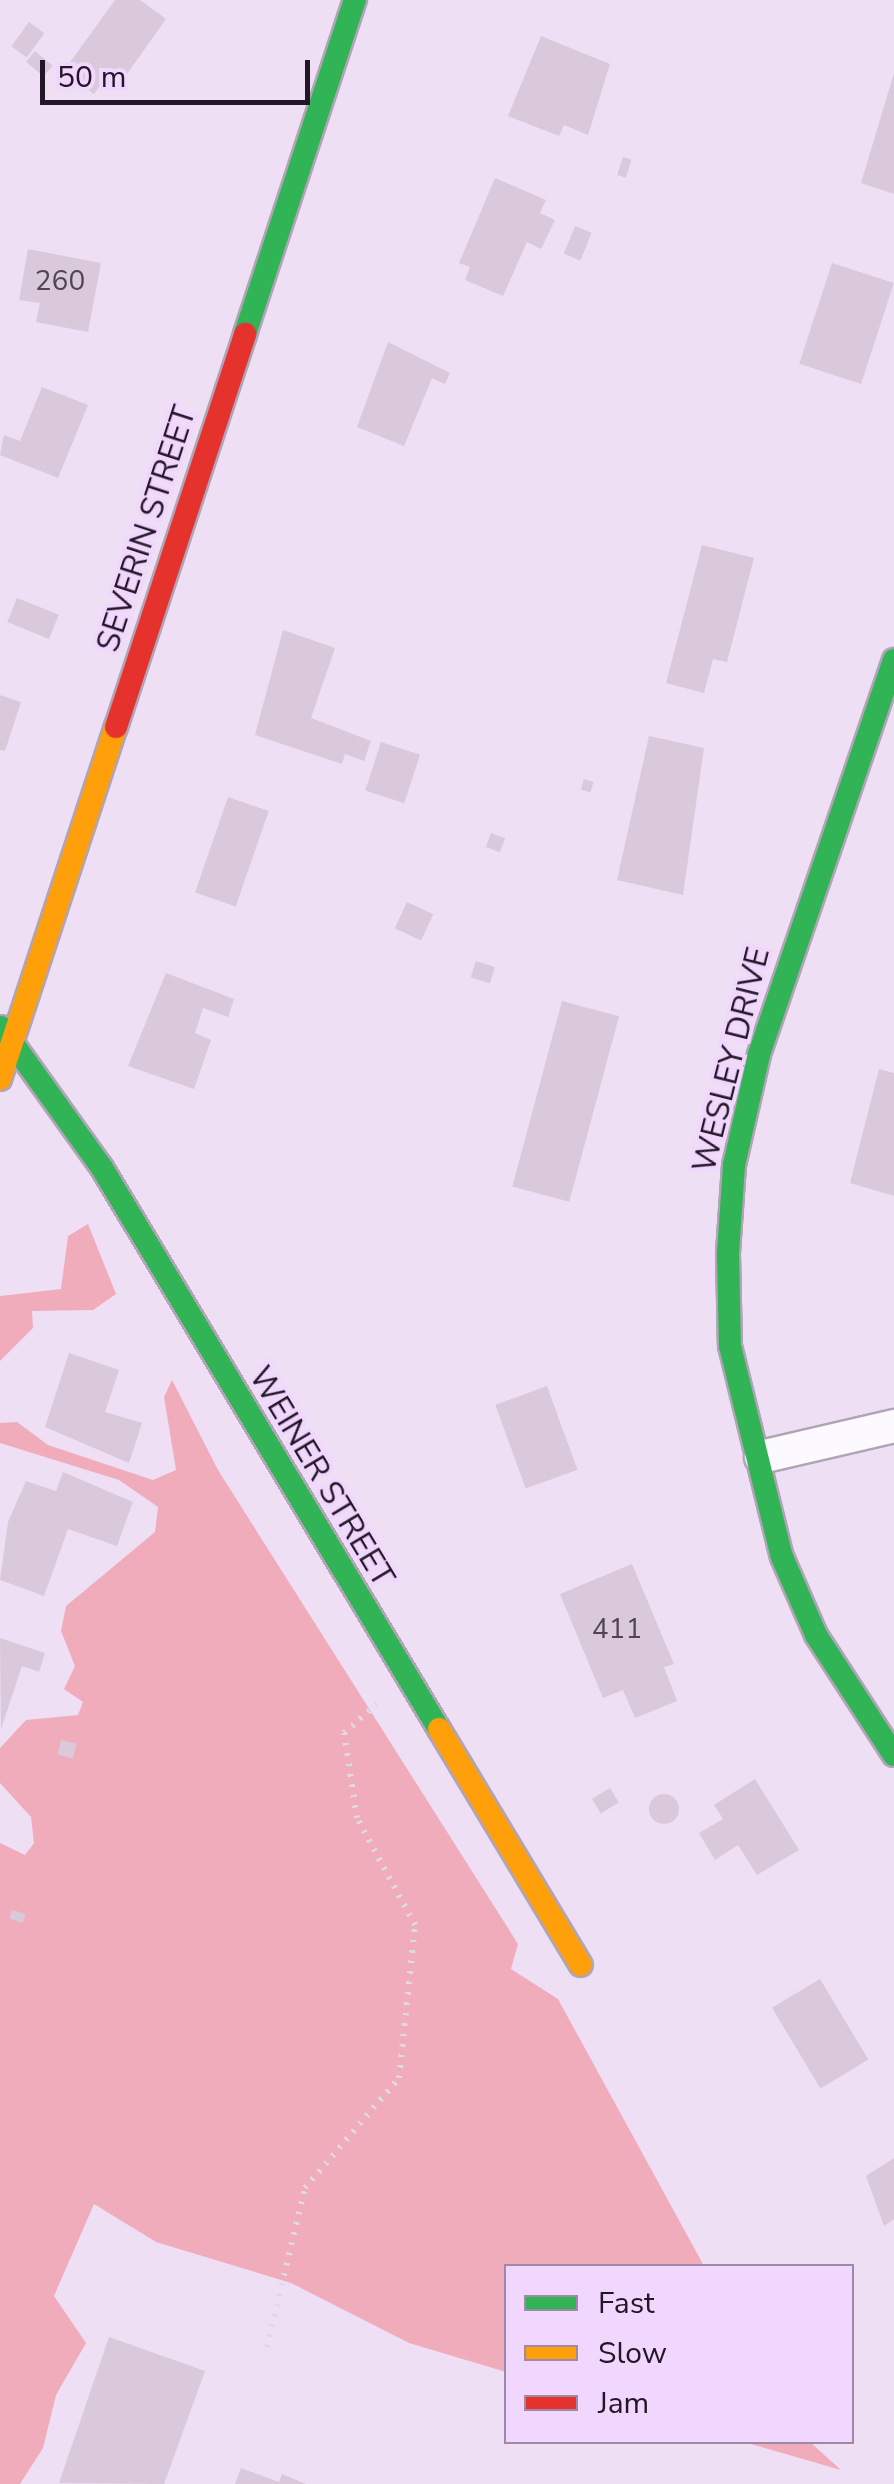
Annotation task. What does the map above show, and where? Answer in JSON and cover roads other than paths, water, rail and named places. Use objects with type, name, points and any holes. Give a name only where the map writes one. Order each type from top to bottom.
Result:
[{"type":"street","name":"SEVERIN STREET","points":[[0,1079],[6,1034],[355,0]]},
{"type":"street","name":"WESLEY DRIVE","points":[[894,660],[803,912],[734,1166],[730,1346],[762,1458],[782,1557],[816,1635],[894,1756]]},
{"type":"street","name":"WEINER STREET","points":[[6,1034],[102,1168],[405,1680],[580,1965]]},
{"type":"street","points":[[762,1458],[894,1426]]}]
